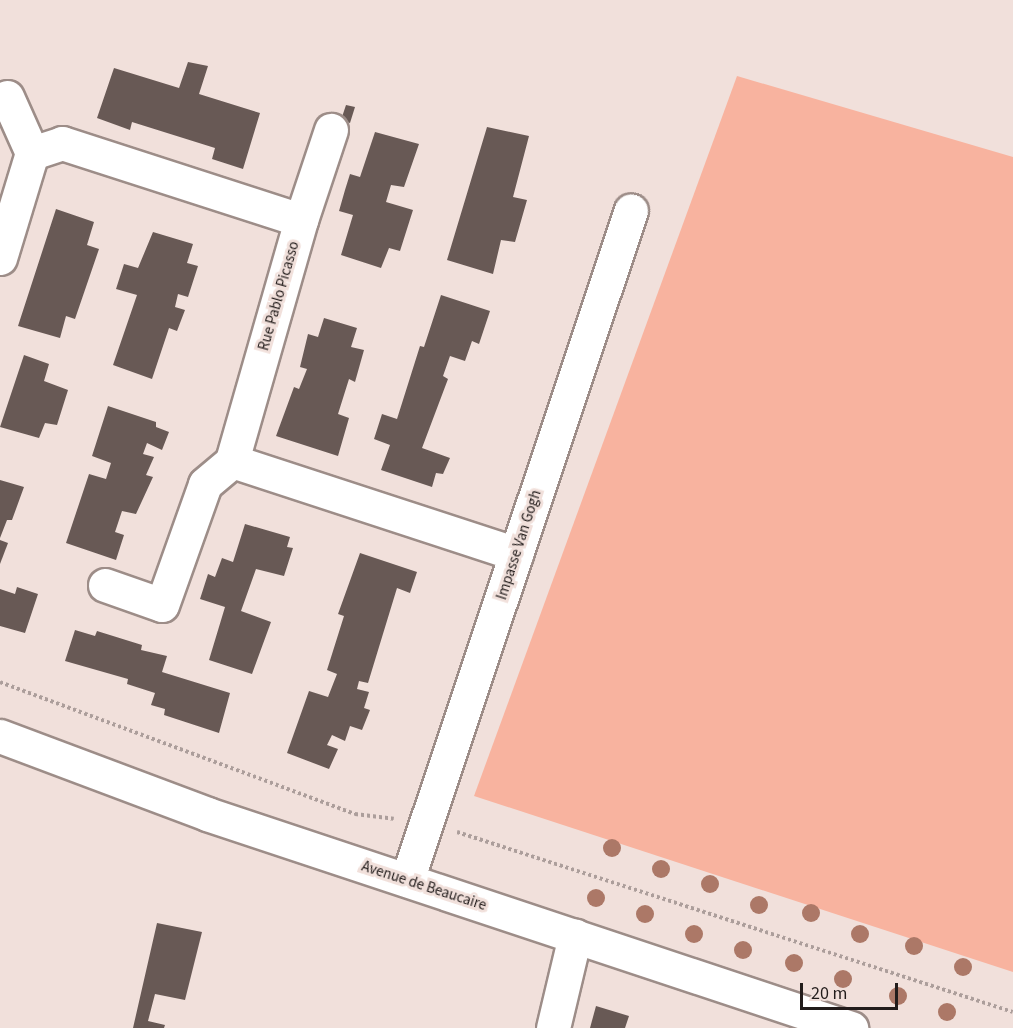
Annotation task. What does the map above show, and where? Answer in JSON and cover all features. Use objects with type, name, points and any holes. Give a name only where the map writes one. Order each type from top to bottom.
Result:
[{"type":"street","points":[[0,258],[32,153],[7,97]]},
{"type":"street","points":[[301,220],[331,130]]},
{"type":"street","name":"Rue Pablo Picasso","points":[[32,153],[62,143],[301,220],[232,461]]},
{"type":"street","name":"Impasse Van Gogh","points":[[407,880],[631,210]]},
{"type":"street","points":[[105,585],[162,605],[206,484],[232,461],[516,554]]},
{"type":"street","name":"Avenue de Beaucaire","points":[[0,736],[207,814],[851,1028]]},
{"type":"street","points":[[554,1028],[575,936]]},
{"type":"path","points":[[0,682],[355,814],[426,823],[1013,1012]]},
{"type":"shaded area","points":[[737,76],[1013,157],[1013,972],[474,796]]},
{"type":"building","points":[[188,62],[208,66],[199,94],[260,113],[243,169],[212,159],[215,148],[132,122],[130,130],[97,118],[114,68],[179,88]]},
{"type":"building","points":[[346,105],[355,107],[350,123],[341,120]]},
{"type":"building","points":[[487,127],[529,136],[513,197],[527,200],[515,242],[501,240],[493,274],[447,260]]},
{"type":"building","points":[[375,132],[419,144],[404,187],[391,185],[386,202],[413,210],[400,251],[389,248],[381,268],[341,255],[353,215],[339,211],[350,174],[360,177]]},
{"type":"building","points":[[56,209],[94,222],[87,245],[99,249],[75,319],[66,316],[60,338],[18,326]]},
{"type":"building","points":[[153,232],[193,244],[187,263],[198,266],[188,297],[178,294],[175,307],[185,310],[177,331],[169,328],[152,379],[113,365],[137,295],[116,289],[124,264],[138,268]]},
{"type":"building","points":[[441,295],[490,311],[479,344],[472,341],[465,361],[450,356],[443,376],[448,379],[422,448],[450,458],[443,474],[436,473],[432,487],[381,470],[390,445],[374,439],[382,414],[397,419],[420,346],[424,347]]},
{"type":"building","points":[[324,318],[357,328],[351,347],[364,350],[355,382],[349,379],[338,414],[349,418],[338,456],[276,436],[294,387],[299,389],[307,369],[300,367],[308,334],[318,337]]},
{"type":"building","points":[[24,355],[49,364],[44,381],[68,390],[57,425],[45,423],[39,438],[0,427]]},
{"type":"building","points":[[108,406],[156,422],[156,427],[169,432],[162,450],[147,443],[143,454],[154,457],[146,475],[153,477],[136,514],[122,511],[115,532],[124,535],[116,560],[66,543],[89,474],[106,479],[111,463],[92,456]]},
{"type":"building","points":[[0,480],[24,487],[12,520],[7,520],[0,538]]},
{"type":"building","points":[[245,524],[290,537],[287,547],[293,548],[284,576],[256,569],[241,611],[271,622],[252,674],[209,660],[225,607],[200,599],[208,574],[215,577],[222,558],[233,562]]},
{"type":"building","points":[[0,540],[8,543],[0,564]]},
{"type":"building","points":[[360,553],[417,572],[410,593],[397,588],[368,683],[359,681],[357,689],[369,692],[364,708],[370,710],[362,730],[350,726],[345,741],[332,735],[327,745],[338,749],[329,769],[287,753],[309,691],[328,697],[337,674],[327,670],[344,616],[338,614]]},
{"type":"building","points":[[17,587],[38,594],[25,633],[0,626],[0,589],[15,594]]},
{"type":"building","points":[[75,630],[95,636],[97,631],[142,645],[141,650],[167,656],[162,672],[230,693],[219,733],[164,715],[165,709],[151,705],[155,693],[127,684],[128,679],[65,661]]},
{"type":"building","points":[[157,923],[202,932],[185,1000],[155,994],[148,1021],[165,1025],[164,1028],[133,1028]]},
{"type":"building","points":[[596,1006],[629,1016],[625,1028],[590,1028]]}]
